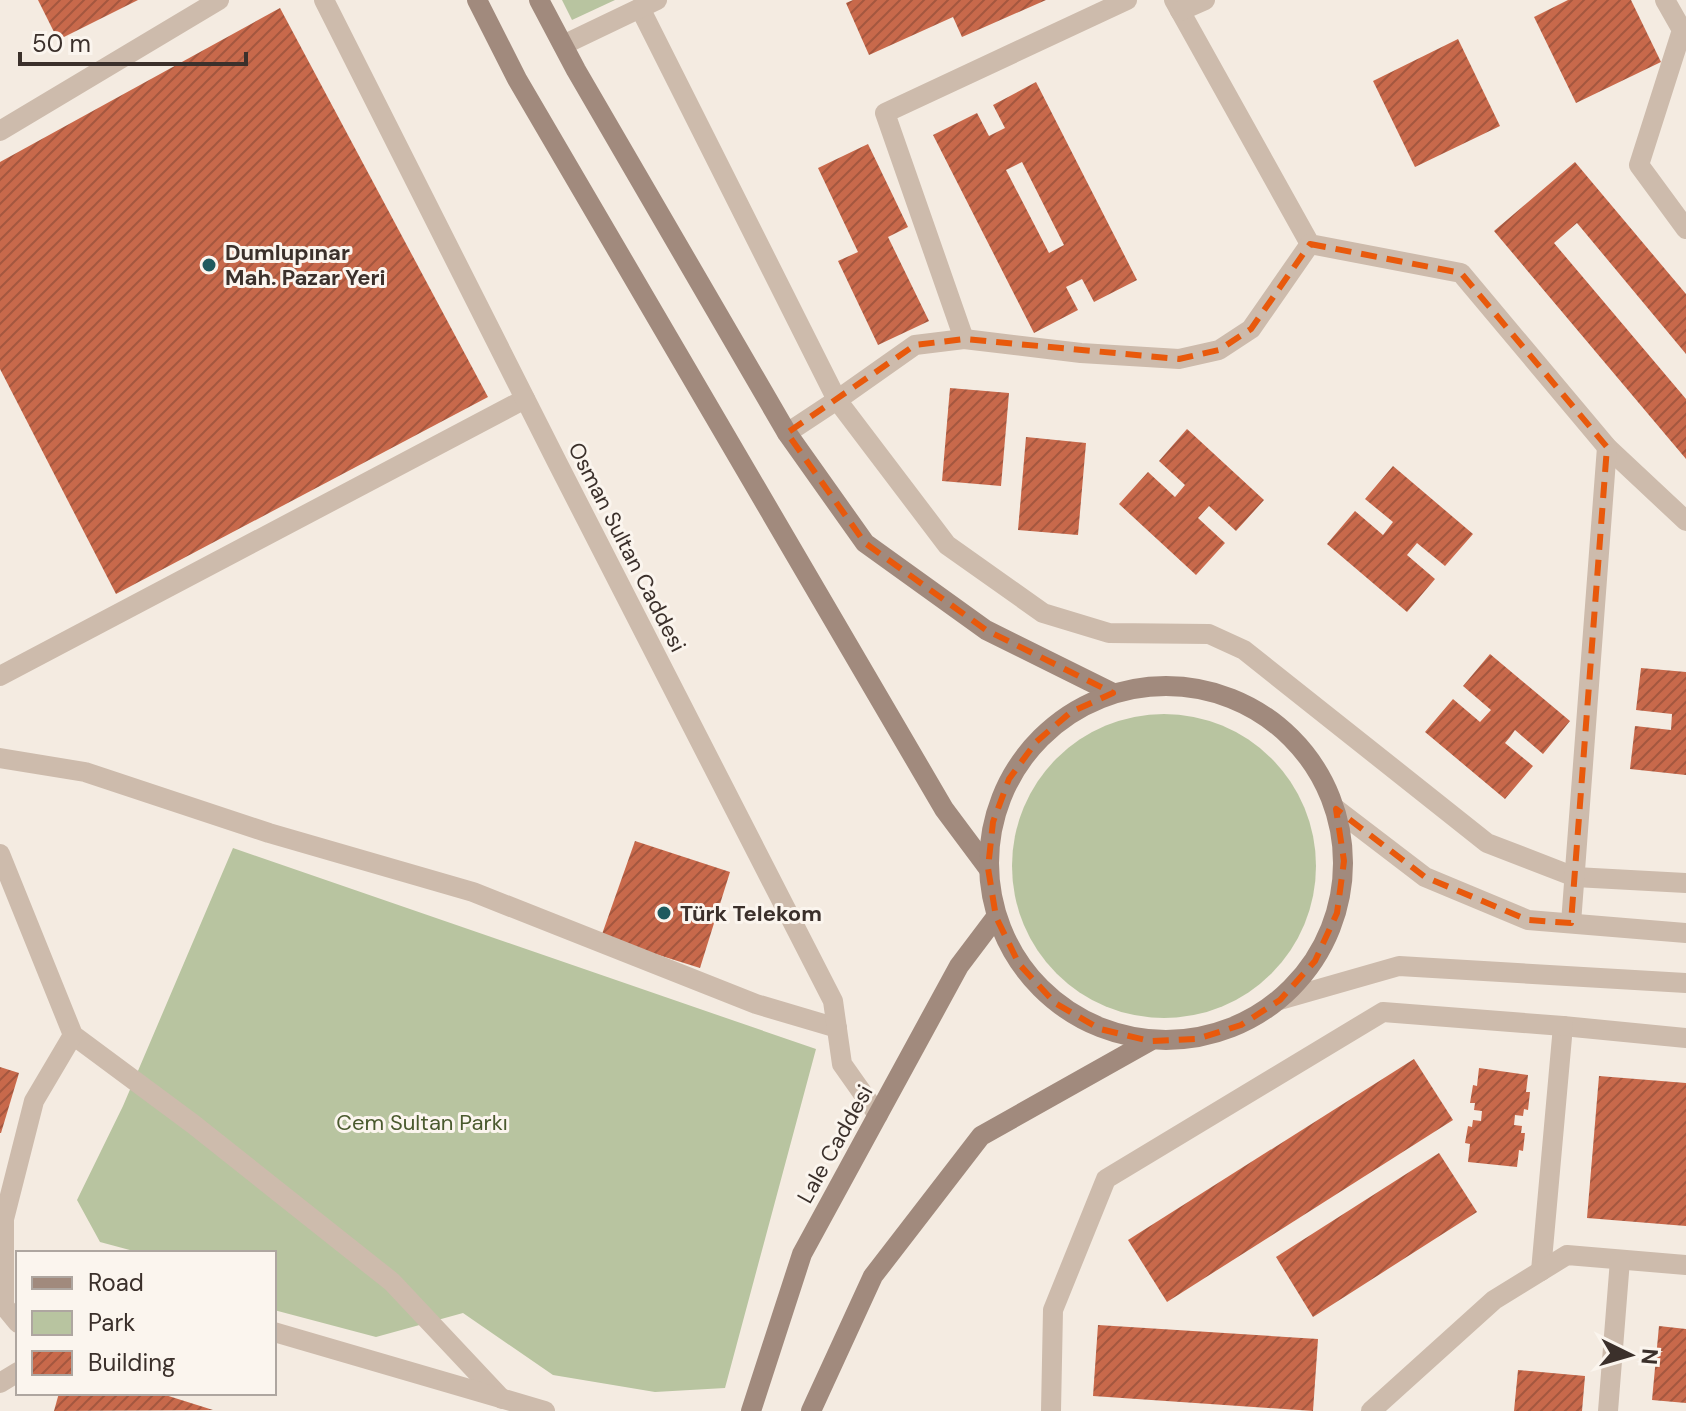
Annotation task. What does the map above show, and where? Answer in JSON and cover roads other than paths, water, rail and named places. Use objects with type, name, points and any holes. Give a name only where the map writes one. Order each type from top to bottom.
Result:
[{"type":"main road","points":[[477,0],[517,79],[944,809],[988,868]]},
{"type":"main road","points":[[539,0],[787,433],[865,543],[986,630],[1113,693]]},
{"type":"main road","points":[[1168,685],[1222,694],[1235,700],[1272,720],[1311,759],[1336,809],[1344,861],[1337,913],[1315,961],[1280,1000],[1241,1025],[1197,1039],[1150,1041],[1100,1029],[1055,1003],[1019,964],[996,917],[988,868],[993,822],[1009,779],[1036,742],[1071,712],[1113,693],[1168,685]]},
{"type":"main road","name":"Lale Caddesi","points":[[751,1411],[802,1254],[959,966],[996,917]]},
{"type":"main road","points":[[811,1411],[873,1276],[981,1136],[1150,1041]]},
{"type":"street","points":[[0,130],[219,0]]},
{"type":"street","name":"Osman Sultan Caddesi","points":[[324,0],[833,1001],[842,1064],[878,1115]]},
{"type":"street","points":[[964,339],[885,113],[1127,0]]},
{"type":"street","points":[[1205,0],[1177,5],[1310,244]]},
{"type":"street","points":[[1665,0],[1682,30],[1639,165],[1686,229]]},
{"type":"street","points":[[563,45],[648,4],[837,400],[947,545],[1043,613],[1109,633],[1209,634],[1244,650],[1487,843],[1575,877],[1686,883]]},
{"type":"street","points":[[787,433],[915,345],[964,339],[1081,353],[1179,359],[1219,350],[1251,329],[1310,244]]},
{"type":"street","points":[[1310,244],[1461,273],[1607,447],[1686,521]]},
{"type":"street","points":[[0,676],[525,399]]},
{"type":"street","points":[[1571,923],[1607,447]]},
{"type":"street","points":[[0,758],[85,772],[269,833],[473,892],[756,1004],[837,1028]]},
{"type":"street","points":[[1336,809],[1425,877],[1528,920],[1686,933]]},
{"type":"street","points":[[0,854],[73,1035],[193,1124],[392,1282],[502,1399]]},
{"type":"street","points":[[1280,1000],[1399,966],[1686,983]]},
{"type":"street","points":[[1051,1411],[1053,1310],[1106,1179],[1383,1012],[1686,1038]]},
{"type":"street","points":[[1541,1271],[1563,1026]]},
{"type":"street","points":[[16,1321],[4,1306],[4,1219],[34,1101],[73,1035]]},
{"type":"street","points":[[1371,1411],[1494,1300],[1567,1255],[1686,1265]]},
{"type":"street","points":[[1608,1411],[1620,1260]]},
{"type":"street","points":[[276,1333],[545,1411]]},
{"type":"place","name":"Dumlupınar Mah. Pazar Yeri","points":[[209,265]]},
{"type":"place","name":"Türk Telekom","points":[[664,913]]},
{"type":"park label","name":"Cem Sultan Parkı","points":[[422,1122]]}]
